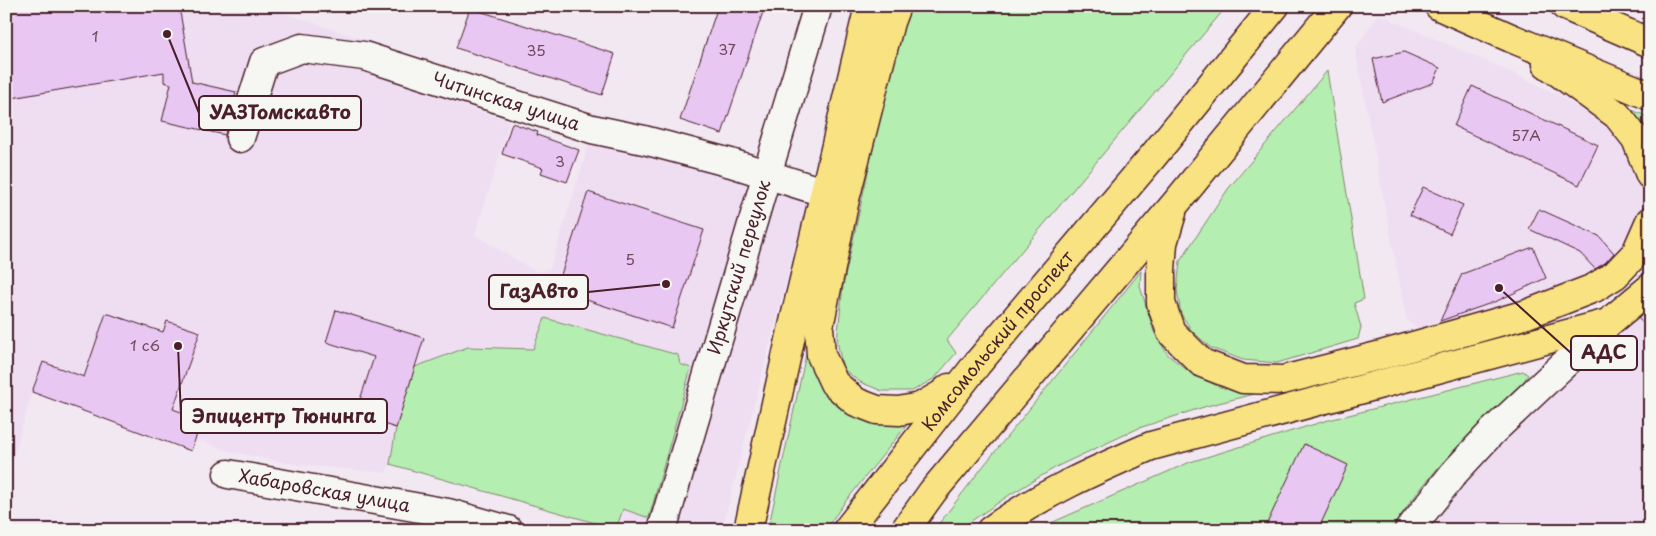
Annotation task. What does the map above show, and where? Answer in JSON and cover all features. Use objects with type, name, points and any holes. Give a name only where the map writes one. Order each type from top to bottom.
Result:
[{"type":"main road","points":[[869,6],[835,196],[819,326],[821,355],[834,384],[856,402],[877,410],[899,411],[920,407],[941,395],[977,364]]},
{"type":"main road","points":[[748,530],[835,196],[896,6]]},
{"type":"main road","name":"Комсомольский проспект","points":[[848,530],[977,364],[1154,155],[1275,6]]},
{"type":"main road","points":[[905,530],[934,491],[1175,204],[1337,6]]},
{"type":"main road","points":[[1439,6],[1650,96]]},
{"type":"main road","points":[[1565,6],[1650,43]]},
{"type":"main road","points":[[1511,38],[1617,115],[1636,139],[1650,175]]},
{"type":"main road","points":[[1175,204],[1163,243],[1161,270],[1161,303],[1171,332],[1202,363],[1243,379],[1283,380],[1385,354],[1527,314],[1563,301],[1594,288],[1615,275],[1636,253],[1650,221]]},
{"type":"main road","points":[[991,530],[1012,514],[1080,477],[1151,446],[1608,323],[1650,288]]},
{"type":"street","name":"Иркутский переулок","points":[[662,530],[818,6]]},
{"type":"street","name":"Читинская улица","points":[[240,138],[264,62],[302,48],[364,56],[592,130],[644,140],[767,174],[835,196]]},
{"type":"street","points":[[1409,530],[1454,473],[1492,432],[1608,323]]},
{"type":"street","name":"Хабаровская улица","points":[[228,474],[448,513],[508,530]]},
{"type":"shaded area","points":[[6,6],[264,6],[368,41],[360,70],[510,121],[475,235],[537,272],[550,268],[590,140],[729,172],[807,200],[722,530],[618,530],[390,464],[386,473],[292,464],[231,452],[195,439],[191,451],[32,393],[6,483]]},
{"type":"shaded area","points":[[1378,14],[1557,94],[1600,121],[1627,146],[1638,171],[1643,195],[1639,222],[1626,247],[1603,271],[1557,293],[1422,331],[1410,323],[1406,317],[1355,49]]},
{"type":"shaded area","points":[[1650,307],[1650,530],[1431,530],[1446,506],[1487,459],[1541,403]]},
{"type":"green space","points":[[909,6],[1227,6],[947,340],[956,353],[935,378],[912,391],[882,391],[860,382],[843,369],[837,341],[843,286],[900,30]]},
{"type":"green space","points":[[1327,71],[1364,299],[1354,303],[1361,327],[1358,339],[1277,363],[1243,360],[1211,348],[1192,331],[1181,314],[1177,290],[1180,261],[1228,189]]},
{"type":"green space","points":[[1630,109],[1650,118],[1650,134]]},
{"type":"green space","points":[[1141,271],[1140,286],[1154,332],[1168,355],[1192,374],[1220,387],[1254,394],[1207,406],[1139,428],[1058,466],[1011,494],[958,530],[934,530],[985,464]]},
{"type":"green space","points":[[545,318],[678,355],[680,364],[691,368],[649,518],[623,509],[616,529],[390,464],[396,428],[415,367],[468,347],[533,349]]},
{"type":"green space","points":[[808,345],[814,368],[911,420],[825,530],[768,530]]},
{"type":"green space","points":[[1523,371],[1528,375],[1524,381],[1470,433],[1436,470],[1391,530],[1039,530],[1044,526],[1190,462],[1325,421]]},
{"type":"building","points":[[6,6],[179,6],[192,82],[236,92],[225,135],[162,121],[171,84],[164,82],[164,72],[6,99]]},
{"type":"building","points":[[718,6],[765,6],[722,134],[680,120]]},
{"type":"building","points":[[470,8],[615,54],[602,95],[456,48]]},
{"type":"building","points":[[1404,52],[1440,68],[1433,83],[1382,102],[1373,59]]},
{"type":"building","points":[[1472,86],[1598,145],[1579,185],[1454,126]]},
{"type":"building","points":[[512,123],[538,132],[537,135],[579,150],[567,182],[541,173],[543,168],[502,154]]},
{"type":"building","points":[[1423,187],[1463,205],[1450,234],[1410,215]]},
{"type":"building","points":[[588,192],[704,230],[672,328],[556,290]]},
{"type":"building","points":[[1539,209],[1599,236],[1614,253],[1605,263],[1595,269],[1580,253],[1529,229]]},
{"type":"building","points":[[1533,247],[1546,278],[1497,301],[1440,321],[1462,274]]},
{"type":"building","points":[[1650,309],[1650,331],[1638,318]]},
{"type":"building","points":[[336,310],[424,338],[396,428],[355,415],[374,357],[326,342]]},
{"type":"building","points":[[106,313],[163,332],[167,321],[200,332],[173,409],[202,420],[191,451],[32,392],[43,362],[84,377]]},
{"type":"building","points":[[1304,444],[1348,465],[1318,530],[1264,530]]},
{"type":"place","name":"УАЗТомскавто","points":[[167,34]]},
{"type":"place","name":"ГазАвто","points":[[666,284]]},
{"type":"place","name":"АДС","points":[[1499,288]]},
{"type":"place","name":"Эпицентр Тюнинга","points":[[178,346]]}]
